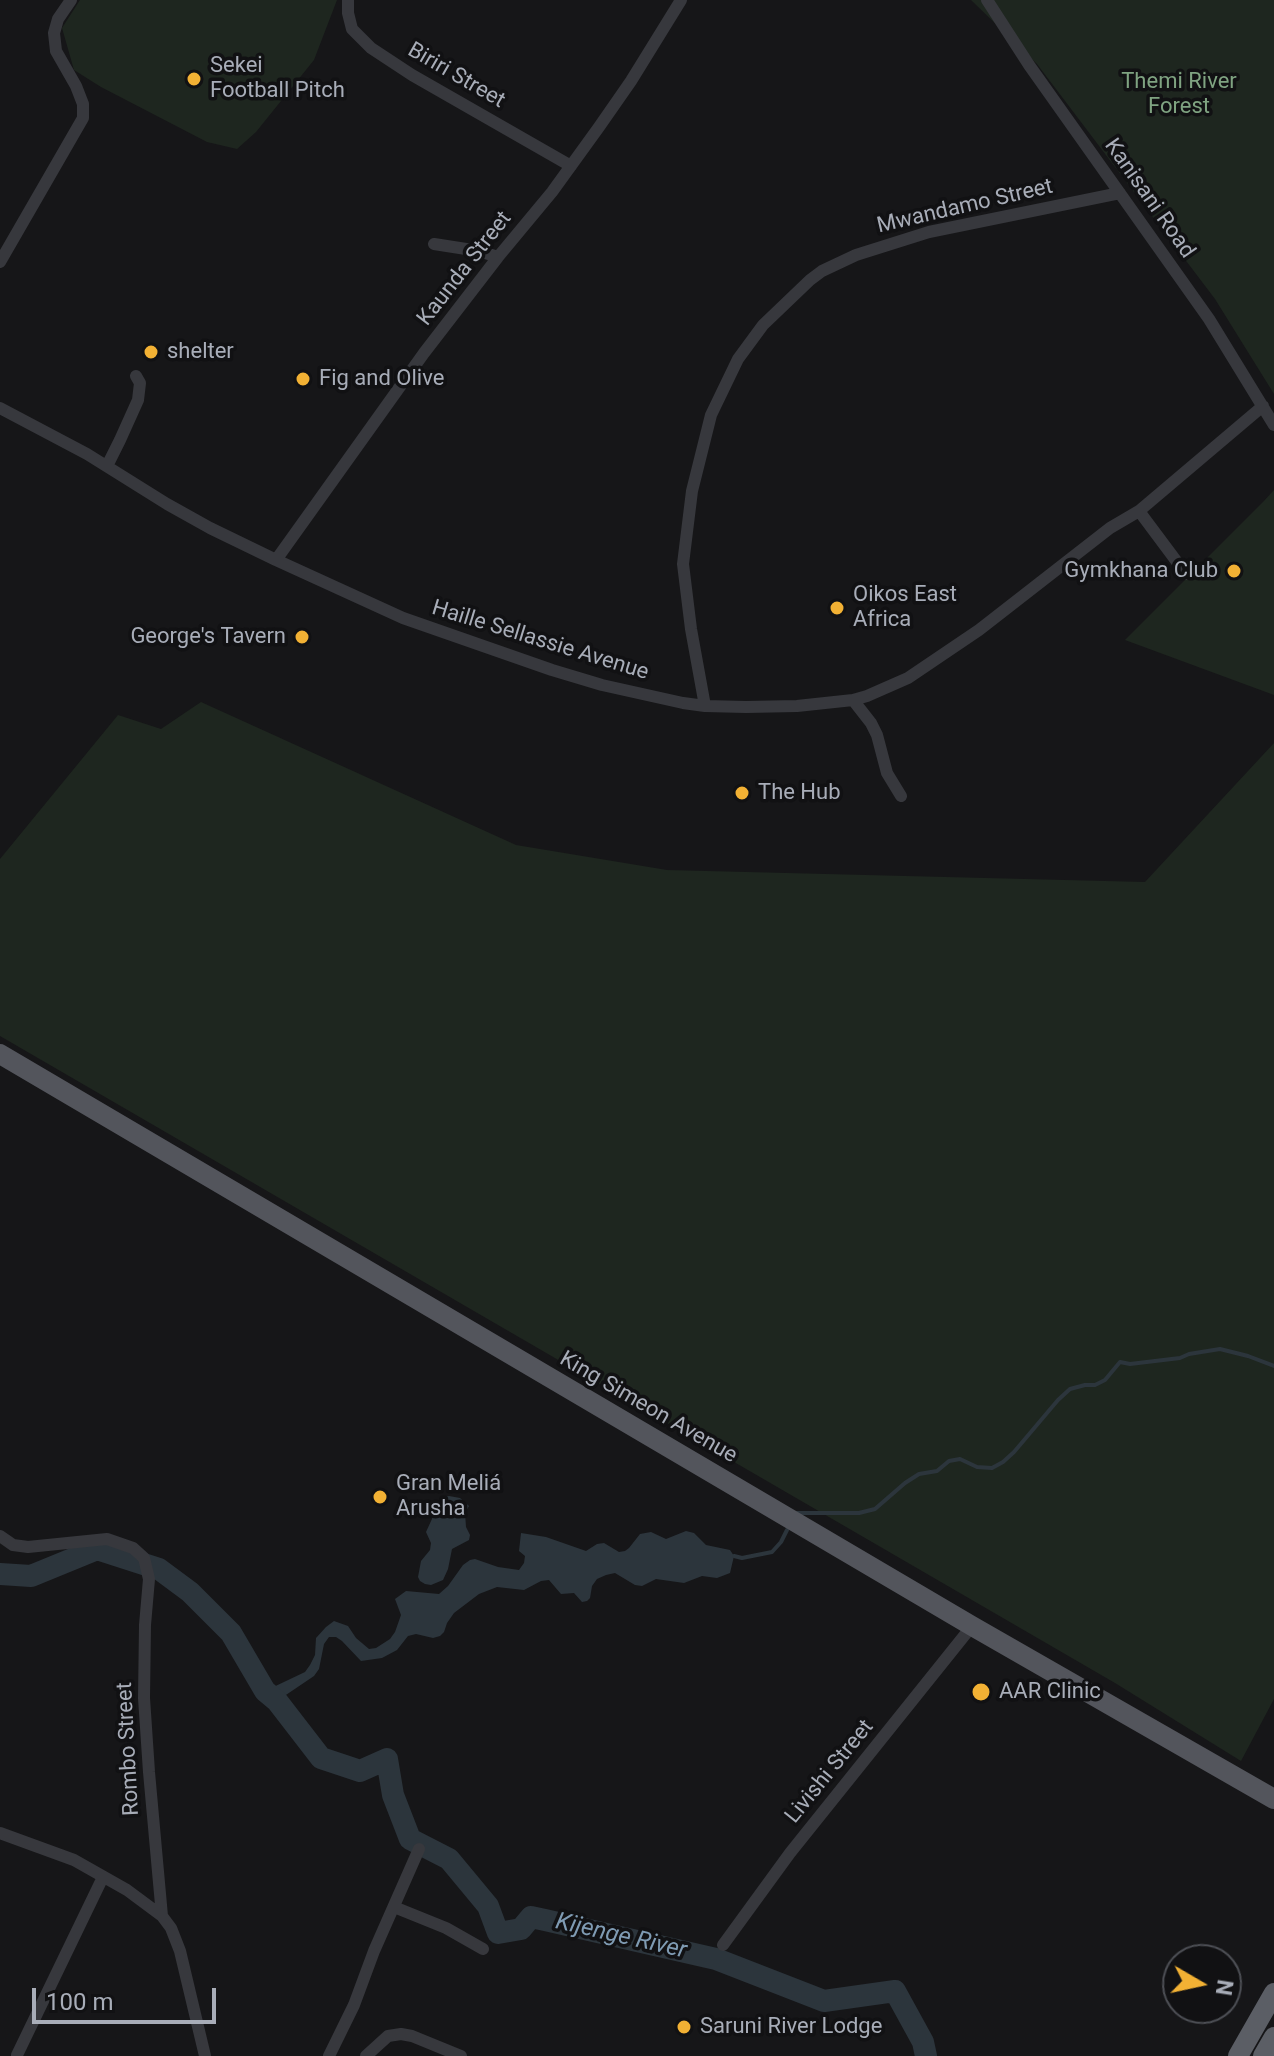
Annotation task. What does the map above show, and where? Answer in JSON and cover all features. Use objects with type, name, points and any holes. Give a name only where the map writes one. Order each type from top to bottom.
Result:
[{"type":"highway","points":[[1238,2056],[1274,1993]]},
{"type":"highway","points":[[1263,2056],[1274,2037]]},
{"type":"main road","name":"King Simeon Avenue","points":[[0,1054],[972,1626],[1274,1799]]},
{"type":"street","points":[[0,262],[83,118],[83,104],[56,51],[54,33],[58,19],[71,0]]},
{"type":"street","name":"Biriri Street","points":[[348,0],[352,29],[371,48],[412,75],[571,166]]},
{"type":"street","name":"Kaunda Street","points":[[276,560],[424,353],[571,166],[631,81],[681,0]]},
{"type":"street","name":"Kanisani Road","points":[[987,0],[1020,52],[1209,319],[1274,425]]},
{"type":"street","name":"Mwandamo Street","points":[[705,706],[683,564],[692,491],[711,415],[738,359],[763,325],[810,280],[856,255],[929,232],[1120,193]]},
{"type":"street","points":[[434,244],[498,257]]},
{"type":"street","points":[[107,466],[138,400],[140,383],[136,376]]},
{"type":"street","name":"Haille Sellassie Avenue","points":[[0,408],[107,466],[186,515],[403,618],[602,685],[705,706],[779,707],[853,700],[908,678],[933,663],[1110,528],[1139,511],[1263,406]]},
{"type":"street","points":[[1139,511],[1186,574]]},
{"type":"street","points":[[853,700],[871,723],[887,773],[901,796]]},
{"type":"street","name":"Rombo Street","points":[[0,1536],[13,1545],[28,1547],[107,1539],[133,1548],[144,1558],[149,1579],[144,1698],[162,1916]]},
{"type":"street","name":"Livishi Street","points":[[723,1945],[790,1853],[972,1626]]},
{"type":"street","points":[[0,1833],[74,1860],[127,1890],[162,1916],[171,1928],[180,1951],[205,2056]]},
{"type":"street","points":[[329,2056],[354,2005],[419,1849]]},
{"type":"street","points":[[17,2055],[103,1877]]},
{"type":"street","points":[[394,1907],[446,1928],[483,1949]]},
{"type":"street","points":[[366,2056],[388,2036],[401,2034],[461,2056]]},
{"type":"green space","name":"Sekei Football Pitch","points":[[80,0],[337,0],[314,60],[256,132],[237,149],[207,142],[74,70],[62,28]]},
{"type":"green space","name":"Themi River Forest","points":[[971,0],[1274,0],[1274,394],[1215,299],[1037,64]]},
{"type":"green space","name":"Gymkhana Club","points":[[1274,490],[1274,695],[1125,640],[1263,502]]},
{"type":"green space","points":[[201,702],[516,845],[667,870],[1145,882],[1274,743],[1274,1699],[1241,1761],[1115,1683],[0,1036],[0,859],[118,715],[161,729]]},
{"type":"shaded area","points":[[442,1497],[460,1498],[469,1506],[465,1513],[469,1540],[452,1549],[443,1580],[425,1584],[418,1577],[421,1561],[430,1550],[431,1543],[426,1532]]},
{"type":"shaded area","points":[[686,1531],[694,1533],[706,1545],[730,1550],[734,1556],[730,1573],[717,1578],[702,1576],[684,1583],[656,1579],[642,1586],[615,1573],[597,1579],[590,1598],[582,1602],[574,1593],[561,1594],[549,1580],[524,1590],[497,1587],[479,1594],[454,1613],[440,1636],[408,1636],[397,1650],[382,1658],[361,1661],[342,1641],[329,1637],[314,1676],[277,1701],[265,1691],[305,1672],[315,1655],[316,1638],[334,1621],[348,1626],[369,1649],[376,1648],[395,1632],[401,1615],[395,1599],[406,1591],[439,1594],[463,1565],[475,1559],[519,1570],[525,1556],[519,1551],[521,1533],[546,1537],[586,1551],[604,1543],[619,1552],[629,1548],[640,1534],[651,1532],[666,1539]]},
{"type":"waterway","points":[[797,1513],[859,1513],[875,1509],[905,1483],[919,1474],[937,1471],[949,1461],[960,1459],[977,1467],[992,1468],[1014,1452],[1070,1389],[1105,1380],[1120,1362],[1130,1364],[1180,1358],[1220,1349],[1274,1366]]},
{"type":"waterway","points":[[734,1556],[742,1558],[772,1552],[787,1530]]},
{"type":"waterway","name":"Kijenge River","points":[[0,1574],[31,1576],[97,1549],[159,1569],[190,1592],[231,1633],[265,1691],[277,1701],[321,1758],[360,1771],[387,1759],[393,1795],[410,1839],[449,1859],[488,1906],[498,1933],[521,1929],[531,1917],[716,1959],[824,2001],[895,1991],[923,2042],[926,2056]]},
{"type":"place","name":"Sekei Football Pitch","points":[[194,79]]},
{"type":"place","name":"shelter","points":[[151,352]]},
{"type":"place","name":"Fig and Olive","points":[[303,379]]},
{"type":"place","name":"Gymkhana Club","points":[[1234,571]]},
{"type":"place","name":"Oikos East Africa","points":[[837,608]]},
{"type":"place","name":"George's Tavern","points":[[302,637]]},
{"type":"place","name":"The Hub","points":[[742,793]]},
{"type":"place","name":"Gran Meliá Arusha","points":[[380,1497]]},
{"type":"place","name":"AAR Clinic","points":[[981,1692]]},
{"type":"place","name":"Saruni River Lodge","points":[[684,2027]]}]
